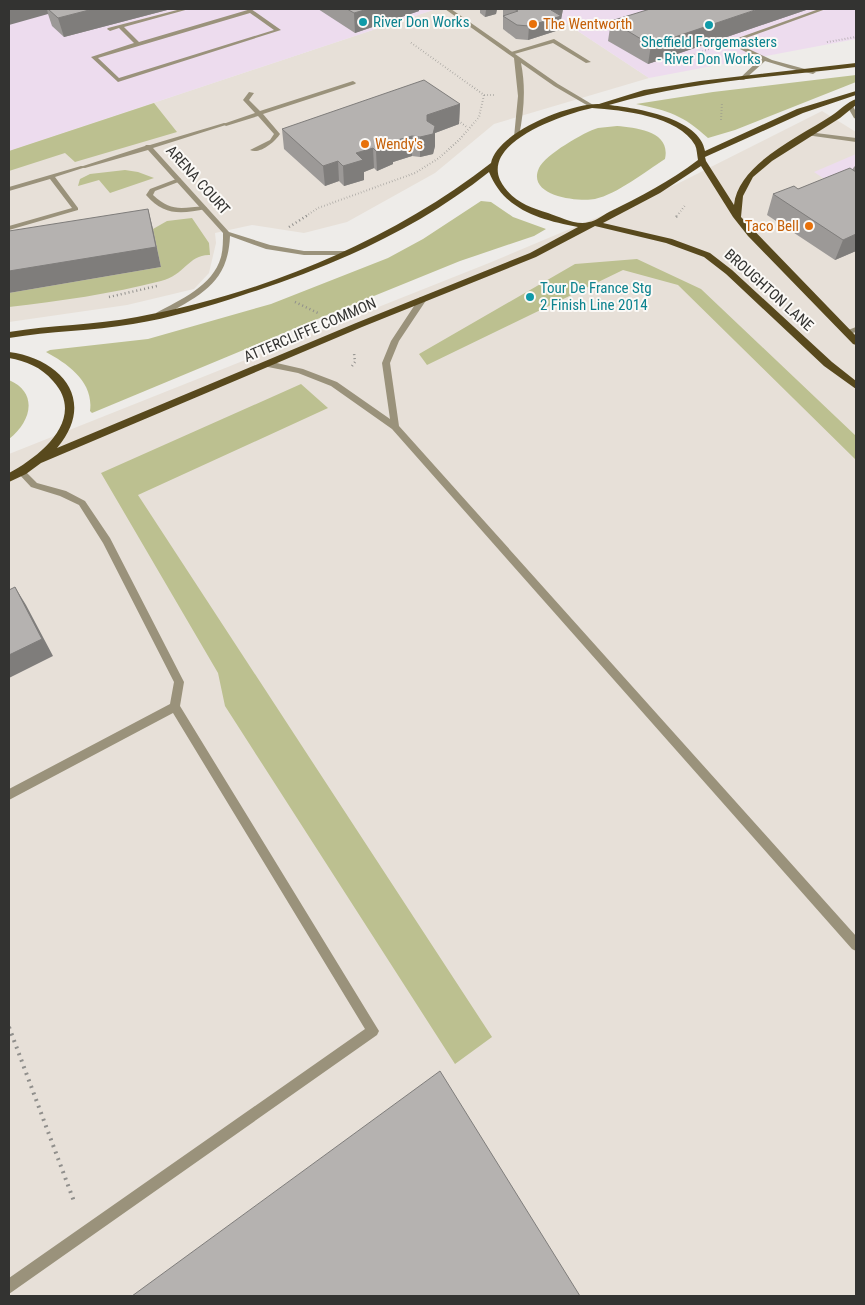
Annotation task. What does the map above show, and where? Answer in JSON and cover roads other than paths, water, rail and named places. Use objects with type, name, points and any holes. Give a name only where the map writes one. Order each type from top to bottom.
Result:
[{"type":"main road","points":[[9,335],[122,323],[255,289],[389,233],[465,187],[494,164],[501,149],[516,136],[562,114],[644,92],[742,78],[813,72],[856,65]]},
{"type":"main road","points":[[702,158],[800,111],[856,93]]},
{"type":"main road","points":[[737,217],[740,196],[750,176],[769,159],[853,103]]},
{"type":"main road","name":"BROUGHTON LANE","points":[[595,106],[637,111],[667,120],[692,135],[700,144],[702,158],[737,217],[768,253],[852,331],[856,342]]},
{"type":"main road","name":"ATTERCLIFFE COMMON","points":[[41,459],[533,254],[632,204],[690,171],[702,158]]},
{"type":"main road","name":"BROUGHTON LANE","points":[[494,164],[494,175],[498,186],[517,204],[542,215],[670,241],[707,255],[729,272],[828,364],[856,386]]},
{"type":"main road","points":[[9,355],[34,361],[51,371],[65,387],[71,408],[63,432],[41,459],[9,478]]},
{"type":"street","points":[[110,28],[186,9]]},
{"type":"street","points":[[448,9],[556,85],[595,106]]},
{"type":"street","points":[[813,72],[787,68],[762,60],[730,42],[823,9]]},
{"type":"street","points":[[251,11],[278,30],[118,80],[94,57],[138,44],[251,11]]},
{"type":"street","points":[[120,26],[138,44]]},
{"type":"street","points":[[514,55],[554,41],[588,62]]},
{"type":"street","points":[[514,55],[523,95],[516,136]]},
{"type":"street","points":[[742,78],[762,60]]},
{"type":"street","name":"ARENA COURT","points":[[9,189],[226,124],[353,83]]},
{"type":"street","points":[[251,93],[246,100],[257,113],[275,128],[278,134],[272,141],[253,150]]},
{"type":"street","points":[[853,103],[856,117]]},
{"type":"street","points":[[808,134],[856,140]]},
{"type":"street","name":"ARENA COURT","points":[[148,146],[227,232],[270,247],[304,253],[345,253]]},
{"type":"street","points":[[9,228],[76,208],[51,176]]},
{"type":"street","points":[[179,180],[152,190],[149,195],[161,208],[168,211],[204,208]]},
{"type":"street","name":"ARENA COURT","points":[[159,315],[207,286],[216,276],[224,260],[227,232]]},
{"type":"street","points":[[395,427],[386,363],[396,341],[423,299]]},
{"type":"street","points":[[268,364],[300,371],[334,384],[395,427],[856,945]]},
{"type":"street","points":[[9,1287],[373,1031],[175,707],[179,682],[107,541],[82,503],[63,493],[34,484],[21,472]]},
{"type":"street","points":[[9,795],[88,755],[175,707]]},
{"type":"place","name":"River Don Works","points":[[363,22]]},
{"type":"place","name":"The Wentworth","points":[[533,24]]},
{"type":"place","name":"Sheffield Forgemasters - River Don Works","points":[[709,25]]},
{"type":"place","name":"Wendy's","points":[[365,144]]},
{"type":"place","name":"Taco Bell","points":[[809,226]]},
{"type":"place","name":"Tour De France Stg 2 Finish Line 2014","points":[[530,297]]}]
